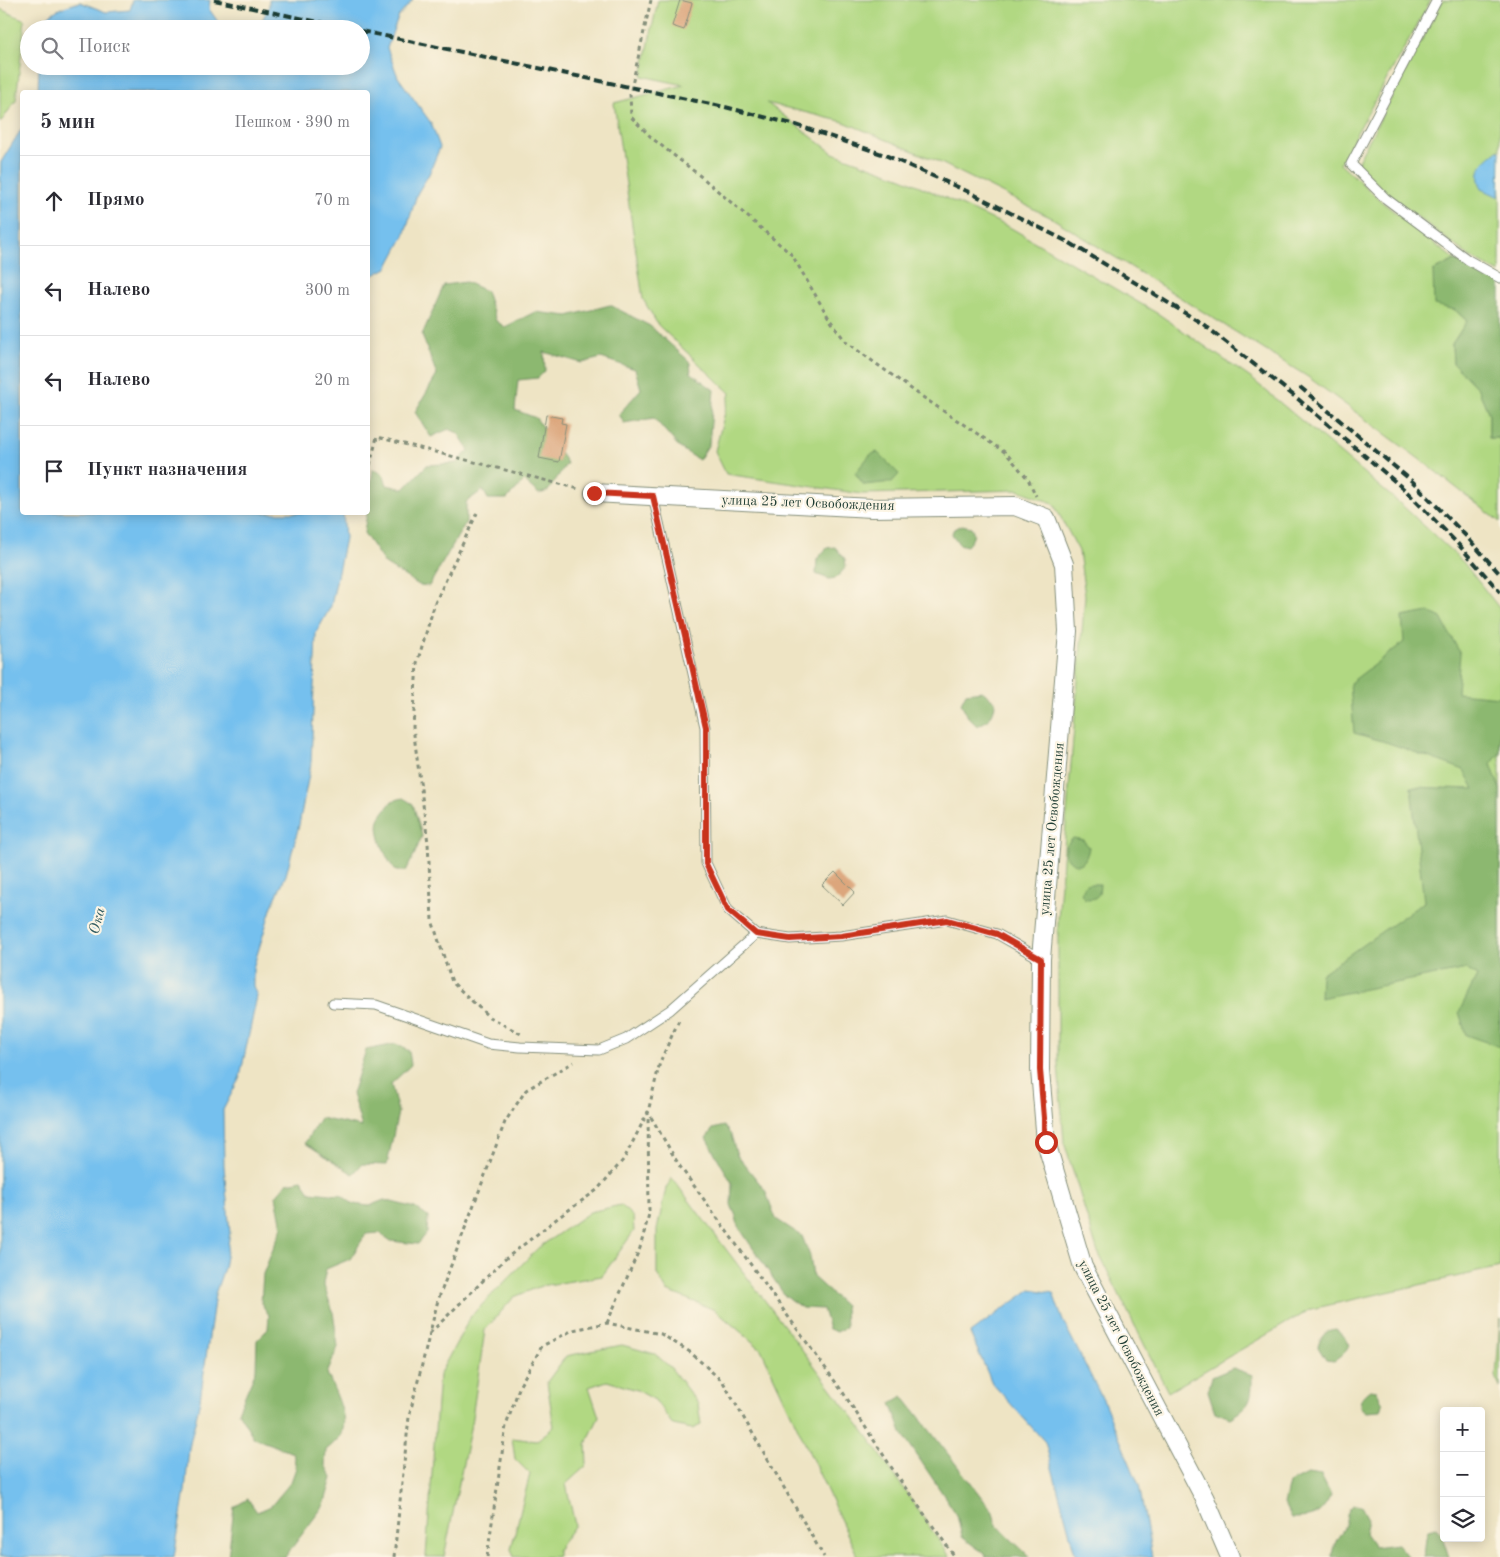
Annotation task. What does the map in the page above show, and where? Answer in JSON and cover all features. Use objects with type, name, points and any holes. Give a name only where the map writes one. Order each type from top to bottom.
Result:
[{"type":"street","name":"улица 25 лет Освобождения","points":[[594,493],[872,508],[1015,506],[1046,518],[1064,564],[1068,631],[1041,959],[1040,1070],[1046,1142],[1083,1267],[1205,1499],[1230,1557]]},
{"type":"lane","points":[[1437,0],[1351,164],[1385,198],[1468,260],[1500,278]]},
{"type":"lane","points":[[653,496],[706,727],[706,864],[728,910],[756,934],[790,939],[841,936],[947,920],[997,934],[1041,959]]},
{"type":"lane","points":[[333,1003],[376,1005],[488,1044],[600,1050],[626,1039],[670,1010],[756,934]]},
{"type":"path","points":[[651,0],[630,94],[630,116],[653,139],[704,179],[792,255],[830,320],[846,342],[921,396],[1006,452],[1028,479],[1046,518]]},
{"type":"path","points":[[370,465],[377,437],[594,493]]},
{"type":"path","points":[[477,513],[435,603],[417,663],[413,727],[428,843],[432,920],[452,982],[489,1017],[522,1034]]},
{"type":"path","points":[[430,1333],[504,1260],[597,1190],[624,1159],[648,1112],[660,1062],[680,1016]]},
{"type":"path","points":[[394,1557],[409,1417],[438,1300],[506,1122],[526,1090],[575,1062]]},
{"type":"path","points":[[607,1323],[640,1248],[649,1214],[648,1112]]},
{"type":"path","points":[[648,1112],[679,1165],[844,1394],[897,1476],[955,1557]]},
{"type":"path","points":[[486,1557],[506,1426],[520,1385],[542,1346],[573,1330],[607,1323],[661,1334],[690,1352],[723,1382],[824,1557]]},
{"type":"green space","points":[[658,0],[1431,0],[1340,163],[1382,202],[1455,260],[1433,271],[1455,310],[1467,321],[1452,344],[1453,363],[1478,388],[1489,414],[1489,438],[1500,438],[1500,522],[1426,464],[1308,377],[1052,218],[937,161],[844,122],[767,103],[833,153],[902,178],[1011,228],[1160,315],[1252,379],[1405,508],[1463,562],[1500,609],[1500,1267],[1311,1309],[1168,1392],[1097,1250],[1064,1142],[1058,1064],[1058,920],[1085,596],[1079,551],[1053,503],[1019,490],[862,494],[726,474],[715,451],[730,393],[658,325],[643,299],[614,103],[684,85],[642,76]]},
{"type":"green space","points":[[1443,0],[1500,0],[1500,151],[1497,151],[1500,197],[1500,273],[1469,256],[1386,193],[1357,163]]},
{"type":"green space","points":[[0,9],[25,20],[20,20],[20,64],[16,100],[0,123]]},
{"type":"green space","points":[[1455,260],[1500,283],[1500,438],[1489,438],[1489,414],[1478,389],[1453,363],[1452,344],[1467,321],[1455,310],[1434,305],[1433,271]]},
{"type":"green space","points":[[466,282],[486,291],[496,321],[505,327],[535,312],[568,316],[610,305],[650,326],[690,362],[691,373],[714,390],[709,444],[699,460],[680,448],[654,418],[624,423],[619,414],[641,389],[635,369],[601,358],[582,363],[544,352],[545,371],[538,378],[518,380],[515,410],[536,418],[567,463],[548,491],[539,494],[524,481],[507,499],[488,499],[483,490],[466,502],[466,522],[429,586],[419,585],[385,564],[364,533],[367,515],[370,515],[370,490],[373,469],[383,474],[387,485],[404,489],[427,465],[457,463],[469,450],[458,433],[449,429],[431,437],[415,412],[437,375],[422,335],[444,285]]},
{"type":"green space","points":[[877,452],[899,474],[892,482],[864,485],[855,473],[870,455]]},
{"type":"green space","points":[[962,525],[971,527],[974,535],[967,546],[959,544],[952,534],[953,530]]},
{"type":"green space","points":[[835,547],[845,559],[846,567],[836,578],[829,579],[816,574],[817,559],[827,548]]},
{"type":"green space","points":[[1429,612],[1441,618],[1460,653],[1457,693],[1500,697],[1500,753],[1491,764],[1500,789],[1500,1047],[1466,1035],[1459,1012],[1477,976],[1466,969],[1320,998],[1321,974],[1424,902],[1411,787],[1474,789],[1464,770],[1389,743],[1354,733],[1350,683],[1404,642],[1402,617]]},
{"type":"green space","points":[[982,691],[995,701],[995,706],[991,716],[977,726],[968,717],[961,703],[966,693]]},
{"type":"green space","points":[[403,798],[413,804],[422,836],[406,871],[396,871],[389,861],[380,840],[378,826],[380,818],[392,801]]},
{"type":"green space","points":[[1073,838],[1083,840],[1089,847],[1086,858],[1080,864],[1073,863],[1065,855],[1066,846]]},
{"type":"green space","points":[[1086,884],[1100,884],[1099,894],[1093,899],[1084,898],[1081,893]]},
{"type":"green space","points":[[396,1044],[409,1051],[411,1065],[391,1084],[398,1112],[387,1165],[362,1164],[353,1174],[305,1143],[320,1118],[362,1127],[352,1094],[366,1050]]},
{"type":"green space","points":[[724,1126],[731,1135],[737,1155],[765,1190],[776,1219],[802,1236],[810,1256],[813,1277],[845,1306],[846,1327],[837,1332],[829,1329],[823,1309],[802,1308],[785,1296],[738,1226],[731,1205],[732,1183],[706,1138],[713,1129]]},
{"type":"green space","points":[[672,1178],[869,1438],[950,1557],[858,1557],[761,1349],[715,1310],[667,1291],[657,1274],[657,1230],[666,1188]]},
{"type":"green space","points":[[302,1180],[310,1192],[341,1195],[353,1204],[369,1206],[384,1200],[415,1208],[428,1217],[427,1233],[418,1244],[391,1241],[380,1233],[366,1234],[350,1259],[326,1269],[323,1283],[333,1312],[338,1347],[327,1373],[339,1401],[344,1423],[343,1429],[336,1441],[326,1450],[325,1465],[332,1478],[324,1505],[285,1557],[228,1557],[234,1507],[248,1499],[257,1512],[271,1506],[291,1482],[296,1468],[293,1453],[254,1438],[238,1412],[256,1370],[257,1340],[268,1329],[269,1315],[261,1303],[263,1274],[282,1227],[276,1196],[287,1183]]},
{"type":"green space","points":[[621,1205],[633,1217],[634,1231],[602,1276],[541,1286],[514,1297],[485,1330],[471,1424],[444,1557],[426,1557],[439,1375],[471,1316],[538,1248],[590,1212]]},
{"type":"green space","points":[[1500,1319],[1500,1388],[1496,1376]]},
{"type":"green space","points":[[1336,1329],[1346,1339],[1349,1346],[1334,1361],[1326,1360],[1318,1347],[1319,1343],[1326,1332]]},
{"type":"green space","points":[[622,1345],[655,1354],[671,1368],[698,1404],[701,1425],[692,1429],[673,1425],[655,1400],[637,1390],[607,1381],[589,1387],[599,1417],[586,1444],[587,1465],[566,1484],[575,1525],[557,1550],[557,1557],[514,1557],[511,1549],[530,1474],[515,1459],[512,1438],[536,1441],[554,1427],[547,1382],[566,1356]]},
{"type":"green space","points":[[1233,1368],[1252,1375],[1252,1390],[1247,1405],[1230,1418],[1215,1412],[1208,1391],[1212,1377]]},
{"type":"green space","points":[[1370,1390],[1377,1391],[1383,1404],[1381,1411],[1366,1412],[1360,1407],[1362,1397]]},
{"type":"green space","points":[[903,1396],[993,1512],[996,1525],[1030,1557],[986,1557],[985,1554],[962,1537],[957,1515],[902,1433],[891,1403]]},
{"type":"green space","points":[[1307,1474],[1321,1476],[1331,1495],[1320,1512],[1311,1516],[1291,1518],[1284,1504],[1289,1483]]},
{"type":"green space","points":[[1353,1505],[1361,1506],[1368,1519],[1365,1534],[1374,1547],[1397,1544],[1408,1557],[1332,1557],[1335,1545]]},
{"type":"green space","points":[[1436,1528],[1440,1532],[1440,1542],[1444,1542],[1449,1557],[1424,1557],[1428,1530]]},
{"type":"water","points":[[133,0],[210,0],[209,9],[217,20],[45,20],[61,8],[80,2],[106,12],[130,10]]},
{"type":"water","points":[[269,0],[413,0],[398,17],[387,48],[398,77],[431,123],[440,147],[429,174],[417,194],[404,236],[387,268],[370,277],[370,90],[38,90],[39,75],[370,75],[370,20],[262,20],[269,6]]},
{"type":"water","name":"Ока","points":[[20,131],[20,515],[343,515],[345,538],[331,606],[316,633],[311,764],[299,825],[286,875],[272,906],[253,968],[253,986],[257,996],[240,1077],[223,1110],[224,1166],[230,1233],[224,1268],[215,1294],[200,1400],[189,1448],[185,1491],[174,1557],[0,1557],[1,162]]},
{"type":"water","points":[[1497,151],[1500,151],[1499,197],[1482,189],[1479,182],[1481,167]]},
{"type":"water","points":[[1031,1289],[1053,1293],[1063,1321],[1104,1402],[1139,1485],[1152,1557],[1076,1557],[1045,1442],[992,1383],[970,1333]]},
{"type":"building","points":[[680,0],[692,3],[684,30],[672,26]]},
{"type":"building","points":[[546,415],[562,418],[561,423],[566,424],[559,462],[539,458]]},
{"type":"building","points":[[835,872],[855,892],[843,905],[822,885]]},
{"type":"railway","points":[[214,0],[309,20]]},
{"type":"railway","points":[[370,33],[725,107],[796,125],[885,155],[969,192],[1070,243],[1203,324],[1298,399],[1405,490],[1458,544],[1500,592]]},
{"type":"railway","points":[[1300,387],[1413,482],[1500,574]]},
{"type":"route","points":[[594,493],[653,496],[706,727],[706,864],[728,910],[756,934],[790,939],[841,936],[947,920],[997,934],[1041,959],[1040,1070],[1046,1142]]}]
